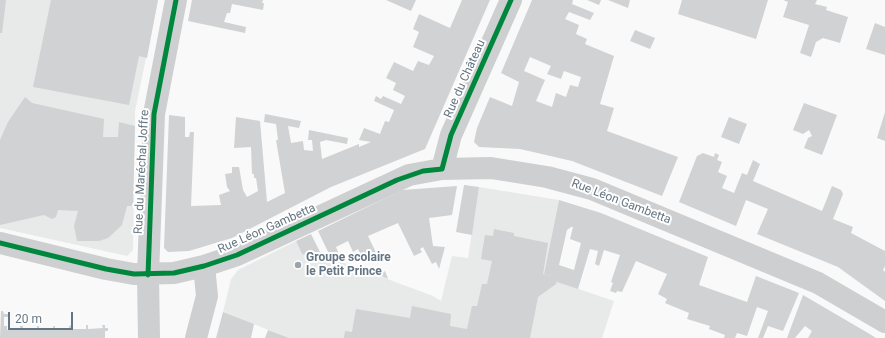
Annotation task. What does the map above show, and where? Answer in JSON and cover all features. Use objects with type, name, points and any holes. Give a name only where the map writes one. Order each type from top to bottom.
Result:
[{"type":"street","name":"Rue du Maréchal Joffre","points":[[149,338],[148,275],[154,114],[176,0]]},
{"type":"street","name":"Rue du Château","points":[[442,169],[451,135],[511,0]]},
{"type":"street","name":"Rue Léon Gambetta","points":[[0,243],[106,269],[148,275],[174,273],[204,266],[252,249],[397,180],[423,171],[473,167],[510,170],[547,177],[592,189],[818,284],[885,322]]},
{"type":"street","points":[[196,338],[207,296],[204,266]]},
{"type":"shaded area","points":[[0,0],[158,0],[135,111],[133,250],[127,256],[0,228]]},
{"type":"shaded area","name":"Groupe scolaire le Petit Prince","points":[[479,187],[559,200],[544,274],[558,278],[558,282],[614,301],[602,338],[289,338],[223,312],[231,279],[238,270],[296,241],[302,254],[318,260],[331,258],[433,296],[441,301],[452,256],[468,258]]},
{"type":"building","points":[[0,0],[6,0],[2,33],[0,33]]},
{"type":"building","points":[[51,0],[158,0],[147,58],[139,56],[129,105],[33,87]]},
{"type":"building","points":[[192,0],[263,0],[262,3],[264,3],[263,10],[232,4],[230,13],[227,13],[224,22],[246,27],[245,33],[188,21]]},
{"type":"building","points":[[386,0],[416,0],[411,11]]},
{"type":"building","points":[[462,0],[490,0],[425,149],[331,187],[232,238],[189,251],[168,252],[164,248],[169,115],[185,117],[185,137],[189,137],[190,132],[194,132],[191,206],[221,205],[219,195],[230,191],[227,187],[225,174],[232,173],[232,167],[239,167],[243,190],[247,197],[258,191],[256,178],[254,178],[254,174],[252,174],[251,147],[234,148],[236,117],[260,121],[267,202],[285,193],[276,140],[278,140],[276,124],[264,122],[265,114],[301,121],[299,128],[288,126],[291,143],[303,141],[304,150],[313,151],[312,140],[308,140],[309,130],[348,138],[347,144],[326,140],[320,142],[322,159],[359,144],[359,147],[371,142],[359,140],[364,128],[380,134],[385,121],[389,122],[394,110],[374,101],[376,96],[381,99],[383,96],[401,104],[405,96],[393,90],[396,83],[386,78],[394,62],[413,71],[418,61],[429,65],[434,56],[413,47],[419,32],[413,29],[419,14],[450,28]]},
{"type":"building","points":[[532,0],[573,0],[572,4],[594,13],[590,20],[569,12],[565,19],[579,25],[576,34],[587,39],[585,44],[614,56],[600,104],[614,108],[607,131],[678,157],[662,196],[572,161],[520,149],[479,147],[474,142],[477,128],[490,97],[512,106],[519,82],[501,73]],"holes":[[[530,57],[551,66],[547,74],[561,79],[564,71],[581,77],[578,87],[570,85],[566,97],[556,93],[552,107],[536,101],[545,80],[524,71]]]},
{"type":"building","points":[[587,0],[601,0],[599,5]]},
{"type":"building","points":[[608,0],[630,0],[628,8]]},
{"type":"building","points":[[682,0],[768,0],[756,39],[678,14]]},
{"type":"building","points":[[783,0],[817,0],[815,4],[827,7],[826,10],[848,17],[840,43],[823,38],[816,42],[811,57],[800,53],[809,25],[783,17],[788,2]]},
{"type":"building","points":[[875,23],[885,27],[885,55],[866,49]]},
{"type":"building","points":[[635,30],[655,38],[650,49],[630,41]]},
{"type":"building","points":[[25,97],[32,103],[104,119],[103,137],[118,137],[119,122],[135,126],[133,206],[127,206],[122,225],[108,238],[99,241],[77,241],[74,226],[78,211],[58,210],[56,217],[52,219],[44,215],[0,225],[0,140],[8,122]]},
{"type":"building","points":[[804,103],[837,115],[822,155],[804,148],[808,138],[812,136],[809,130],[803,134],[793,130]]},
{"type":"building","points":[[885,112],[885,141],[877,138]]},
{"type":"building","points":[[729,117],[747,124],[739,144],[721,137]]},
{"type":"building","points":[[703,153],[714,157],[715,153],[719,155],[717,160],[722,162],[718,172],[727,176],[722,188],[734,193],[742,173],[747,175],[753,160],[760,164],[753,181],[822,211],[832,186],[841,190],[843,194],[833,219],[853,227],[851,233],[885,251],[885,266],[883,270],[885,272],[885,301],[838,267],[757,234],[768,209],[746,200],[736,226],[679,202],[697,156]]},
{"type":"building","points":[[464,185],[479,187],[472,235],[456,232]]},
{"type":"building","points":[[457,186],[452,215],[429,218],[433,246],[445,247],[439,269],[436,262],[432,264],[423,247],[420,249],[422,252],[414,256],[398,223],[368,236],[380,261],[374,263],[370,254],[362,258],[358,249],[353,252],[348,241],[336,247],[342,262],[331,258],[318,231],[402,190]]},
{"type":"building","points":[[559,200],[601,213],[708,257],[699,285],[747,302],[756,276],[799,293],[783,331],[768,326],[763,338],[758,338],[768,311],[757,307],[747,336],[737,333],[735,338],[724,338],[725,335],[709,329],[710,326],[687,319],[689,313],[665,303],[667,299],[658,294],[667,274],[636,261],[622,292],[617,291],[616,293],[610,291],[613,283],[611,282],[620,255],[604,250],[599,266],[595,264],[598,251],[590,249],[578,289],[557,282],[558,278],[544,274]],"holes":[[[573,227],[570,239],[581,243],[574,270],[559,265],[567,230]]]},
{"type":"building","points":[[494,229],[514,233],[514,236],[548,243],[543,274],[558,278],[556,284],[538,297],[530,338],[344,338],[345,331],[352,332],[356,309],[410,318],[412,306],[451,314],[450,326],[467,329],[472,306],[477,306],[482,284],[487,284],[492,261],[481,259],[485,235],[493,236]]},
{"type":"building","points":[[311,234],[321,254],[318,260],[302,254],[296,241]]},
{"type":"building","points":[[385,271],[388,279],[379,275]]},
{"type":"building","points":[[803,295],[876,338],[808,338],[812,331],[805,326],[795,338],[787,338]]},
{"type":"building","points":[[1,311],[3,311],[4,314],[8,314],[8,317],[4,317],[4,326],[7,326],[7,330],[20,330],[20,326],[23,326],[23,330],[37,329],[37,326],[39,326],[39,330],[53,329],[53,326],[55,326],[55,329],[69,329],[69,326],[72,325],[72,329],[86,329],[86,325],[88,325],[88,329],[103,328],[102,325],[105,325],[105,328],[108,328],[108,331],[105,331],[105,338],[0,338]]},
{"type":"building","points":[[223,312],[254,324],[251,338],[216,338]]},
{"type":"building","points":[[268,330],[284,336],[289,338],[265,338]]},
{"type":"cycle path","points":[[148,275],[154,114],[176,0]]},
{"type":"cycle path","points":[[0,243],[106,269],[134,274],[174,273],[204,266],[237,255],[397,180],[423,171],[442,169],[451,135],[511,0]]},
{"type":"place","name":"Groupe scolaire le Petit Prince","points":[[298,265]]}]
